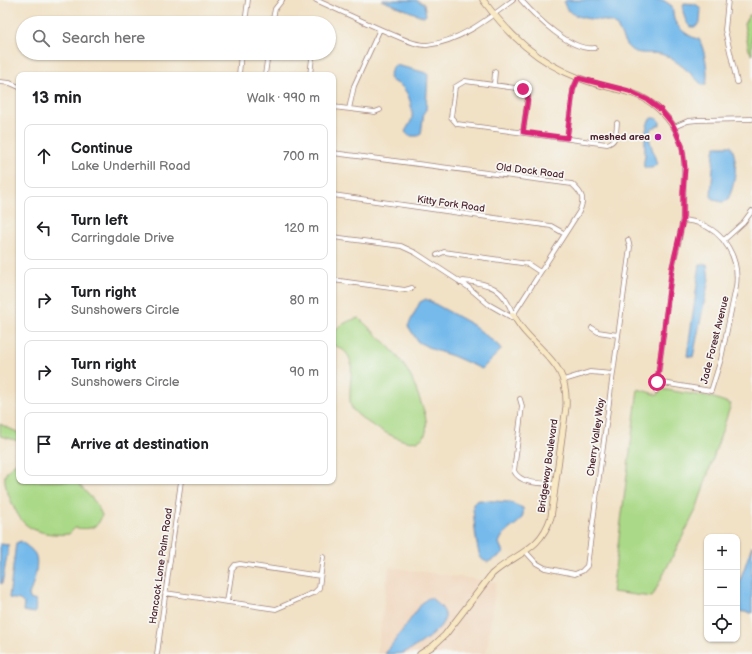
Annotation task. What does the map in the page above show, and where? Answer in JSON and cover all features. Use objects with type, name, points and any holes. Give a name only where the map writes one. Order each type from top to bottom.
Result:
[{"type":"street","points":[[246,16],[248,0]]},
{"type":"street","points":[[274,16],[275,9],[282,0]]},
{"type":"street","points":[[316,0],[380,29],[407,40],[425,45],[447,40],[469,31],[494,15],[513,0]]},
{"type":"street","points":[[483,0],[494,15],[532,54],[578,78],[629,91],[643,97],[661,110],[674,127],[682,146],[684,160],[683,220],[672,268],[656,392]]},
{"type":"street","points":[[521,0],[539,19],[561,36],[585,49],[595,48]]},
{"type":"street","points":[[728,0],[725,24],[737,82]]},
{"type":"street","points":[[349,109],[354,86],[380,29]]},
{"type":"street","points":[[239,72],[240,60]]},
{"type":"street","points":[[265,72],[267,60]]},
{"type":"street","points":[[310,72],[312,60]]},
{"type":"street","points":[[494,84],[495,72]]},
{"type":"street","points":[[567,138],[573,90],[578,78]]},
{"type":"street","points":[[523,132],[528,97],[527,93],[523,89],[465,81],[455,88],[451,118],[456,124],[609,144],[614,139],[617,123]]},
{"type":"street","points":[[0,82],[10,83],[16,86]]},
{"type":"street","points":[[336,107],[375,112],[380,110]]},
{"type":"street","points":[[674,127],[686,122],[698,120],[752,119]]},
{"type":"street","name":"Old Dock Road","points":[[336,153],[572,184],[578,189],[583,197],[583,204],[579,212],[514,315]]},
{"type":"street","name":"Kitty Fork Road","points":[[336,195],[551,226],[565,234]]},
{"type":"street","points":[[724,240],[743,223],[752,210]]},
{"type":"street","name":"Jade Forest Avenue","points":[[657,382],[711,391],[722,355],[736,284],[734,260],[724,240],[711,229],[698,223],[683,220]]},
{"type":"street","points":[[336,237],[401,246],[416,253],[468,287],[488,304],[511,317],[514,315]]},
{"type":"street","name":"Cherry Valley Way","points":[[526,552],[536,563],[544,568],[575,574],[582,571],[587,566],[630,247],[628,240]]},
{"type":"street","points":[[437,255],[444,252],[528,264],[540,272]]},
{"type":"street","points":[[336,280],[406,290],[412,288]]},
{"type":"street","name":"Bridgeway Boulevard","points":[[420,654],[433,646],[445,635],[492,574],[501,566],[526,552],[540,539],[549,524],[566,407],[564,380],[555,364],[524,332],[506,299],[498,290],[489,285],[478,282],[463,281],[460,283]]},
{"type":"street","points":[[592,328],[598,332],[618,335]]},
{"type":"street","points":[[564,380],[590,372],[613,374]]},
{"type":"street","points":[[520,399],[522,406],[514,471],[516,475],[523,480],[556,484]]},
{"type":"street","name":"Hancock Lone Palm Road","points":[[157,654],[181,484]]},
{"type":"street","points":[[165,593],[276,609],[315,592],[319,588],[324,557]]},
{"type":"street","points":[[226,602],[232,569],[235,565],[240,564],[320,576]]},
{"type":"shaded area","points":[[389,567],[496,582],[486,654],[377,654]]},
{"type":"green space","points":[[749,15],[752,15],[752,55],[749,50],[744,24]]},
{"type":"green space","points":[[359,318],[401,360],[410,375],[424,412],[426,432],[421,439],[409,442],[392,436],[367,422],[354,411],[350,402],[350,360],[347,354],[336,346],[336,330],[349,321]]},
{"type":"green space","points":[[638,389],[658,395],[661,389],[714,398],[731,404],[696,510],[652,597],[612,592]]},
{"type":"green space","points":[[0,424],[16,432],[16,440],[0,436]]},
{"type":"green space","points":[[16,463],[16,484],[79,484],[96,503],[102,515],[98,524],[92,528],[75,528],[69,534],[51,534],[26,525],[14,507],[6,487],[5,476]]},
{"type":"water","points":[[381,0],[416,0],[424,4],[426,15],[424,17]]},
{"type":"water","points":[[566,0],[663,0],[672,6],[674,19],[681,29],[688,35],[699,39],[706,62],[706,85],[702,85],[683,67],[666,56],[657,53],[640,53],[632,50],[626,45],[619,30],[614,24],[610,22],[583,18],[571,13],[564,3]]},
{"type":"water","points":[[684,3],[695,4],[701,8],[700,22],[696,27],[690,27],[684,16]]},
{"type":"water","points":[[395,65],[428,74],[426,110],[424,112],[421,134],[418,136],[409,136],[405,132],[412,118],[412,110],[410,100],[404,89],[389,77],[392,68]]},
{"type":"water","points":[[656,118],[660,122],[660,125],[651,128],[649,138],[657,164],[652,168],[646,168],[644,167],[645,140],[649,120]]},
{"type":"water","points":[[716,146],[731,146],[735,159],[735,174],[732,189],[727,201],[722,202],[714,200],[711,196],[714,152]]},
{"type":"water","points":[[700,264],[707,264],[709,279],[693,357],[687,356]]},
{"type":"water","points":[[426,299],[473,325],[499,346],[501,350],[482,369],[418,342],[408,326],[420,302]]},
{"type":"water","points":[[479,500],[509,502],[523,508],[521,519],[506,532],[499,543],[503,552],[502,555],[488,562],[483,560],[478,550],[473,504]]},
{"type":"water","points":[[21,541],[35,554],[37,563],[29,594],[30,599],[36,601],[35,613],[23,611],[24,604],[20,600],[9,598],[16,543]]},
{"type":"water","points":[[0,544],[9,545],[2,584],[0,583]]},
{"type":"water","points":[[752,546],[752,613],[740,611],[740,580]]},
{"type":"water","points":[[428,598],[435,601],[444,611],[445,619],[441,625],[429,637],[408,651],[403,653],[385,654],[423,602]]},
{"type":"place","name":"meshed area","points":[[658,137]]},
{"type":"route","points":[[523,89],[527,93],[528,97],[523,132],[567,138],[573,90],[578,78],[629,91],[643,97],[661,110],[674,127],[679,137],[682,146],[685,174],[683,217],[680,237],[672,268],[657,382]]}]
